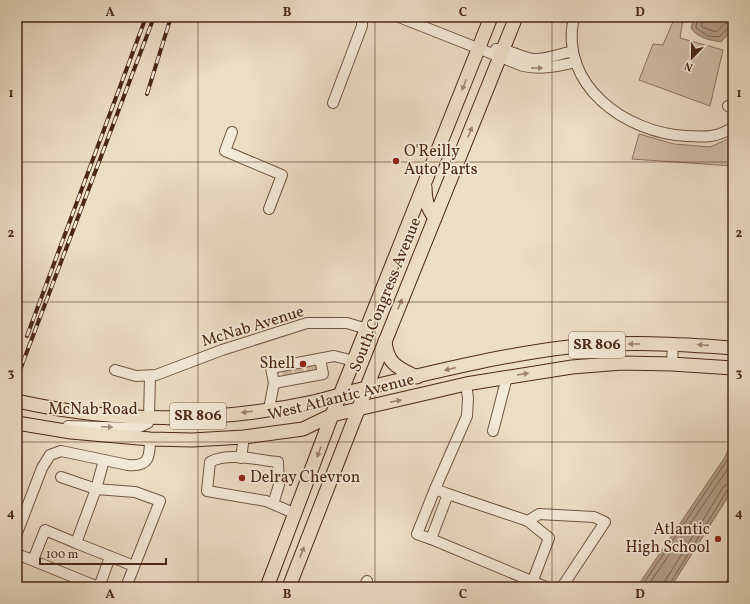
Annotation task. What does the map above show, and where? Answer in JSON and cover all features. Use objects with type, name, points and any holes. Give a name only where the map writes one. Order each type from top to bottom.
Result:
[{"type":"main road","name":"South Congress Avenue","points":[[268,587],[332,415],[491,17]]},
{"type":"main road","name":"South Congress Avenue","points":[[289,587],[385,340],[516,17]]},
{"type":"main road","points":[[424,187],[429,211],[435,218]]},
{"type":"main road","points":[[385,340],[386,354],[391,362],[417,377]]},
{"type":"main road","name":"West Atlantic Avenue","points":[[17,401],[88,413],[149,418],[218,415],[269,409],[340,395],[483,362],[570,347],[621,344],[673,344],[733,348]]},
{"type":"main road","name":"West Atlantic Avenue","points":[[22,424],[79,433],[150,440],[192,440],[244,437],[303,429],[332,415],[358,408],[466,384],[507,377],[622,363],[672,364],[733,368]]},
{"type":"street","points":[[333,103],[362,26],[362,17]]},
{"type":"street","points":[[399,17],[478,48],[502,53],[534,59],[573,50]]},
{"type":"street","points":[[574,17],[572,39],[576,62],[590,89],[607,107],[630,121],[654,130],[675,135],[709,137],[733,128]]},
{"type":"street","points":[[502,53],[511,63],[534,68],[552,68],[576,62]]},
{"type":"street","points":[[232,132],[225,152],[282,176],[269,209]]},
{"type":"street","name":"McNab Avenue","points":[[150,376],[241,344],[307,323],[346,323],[367,329]]},
{"type":"street","points":[[672,364],[673,344]]},
{"type":"street","points":[[269,409],[274,383],[271,368],[288,373],[311,369],[320,359],[334,356],[354,361]]},
{"type":"street","points":[[274,383],[288,373],[311,369],[323,374],[320,359]]},
{"type":"street","points":[[115,370],[136,376],[150,376]]},
{"type":"street","name":"McNab Road","points":[[22,424],[137,428],[148,423],[150,376]]},
{"type":"street","points":[[492,431],[507,377]]},
{"type":"street","points":[[466,384],[468,398],[467,416],[417,534],[533,580],[546,587]]},
{"type":"street","points":[[241,458],[244,437]]},
{"type":"street","points":[[17,533],[42,468],[50,455],[61,451],[128,466],[141,465],[149,455],[150,440]]},
{"type":"street","points":[[273,504],[279,485],[278,462],[241,458],[216,459],[210,462],[207,491],[266,501],[296,514]]},
{"type":"street","points":[[76,543],[96,490],[104,460]]},
{"type":"street","points":[[61,478],[96,490],[135,492],[160,502],[126,587]]},
{"type":"street","points":[[435,489],[528,521],[549,538],[533,580]]},
{"type":"street","points":[[431,539],[448,494]]},
{"type":"street","points":[[528,521],[539,514],[594,516],[605,522],[562,587]]},
{"type":"street","points":[[33,560],[46,530],[134,566]]},
{"type":"street","points":[[17,554],[98,587],[110,557]]},
{"type":"shaded area","points":[[675,17],[683,19],[680,38],[723,50],[710,106],[639,80],[653,44],[663,45]]},
{"type":"shaded area","points":[[639,134],[674,144],[710,147],[733,137],[733,166],[632,159]]},
{"type":"shaded area","points":[[733,570],[733,587],[723,587]]},
{"type":"water","points":[[694,17],[733,17],[733,21],[730,31],[721,42],[704,38],[697,34],[691,28]]},
{"type":"water","points":[[733,439],[733,489],[671,587],[637,587],[725,457]]},
{"type":"tunnel","points":[[311,364],[312,373]]},
{"type":"tunnel","points":[[298,366],[300,376]]},
{"type":"tunnel","points":[[287,368],[288,378]]},
{"type":"railway","points":[[27,336],[146,17]]},
{"type":"railway","points":[[17,378],[154,17]]},
{"type":"railway","points":[[147,94],[171,17]]},
{"type":"place","name":"O'Reilly Auto Parts","points":[[396,161]]},
{"type":"place","name":"Shell","points":[[303,364]]},
{"type":"place","name":"Delray Chevron","points":[[242,478]]},
{"type":"place","name":"Atlantic High School","points":[[718,539]]}]
